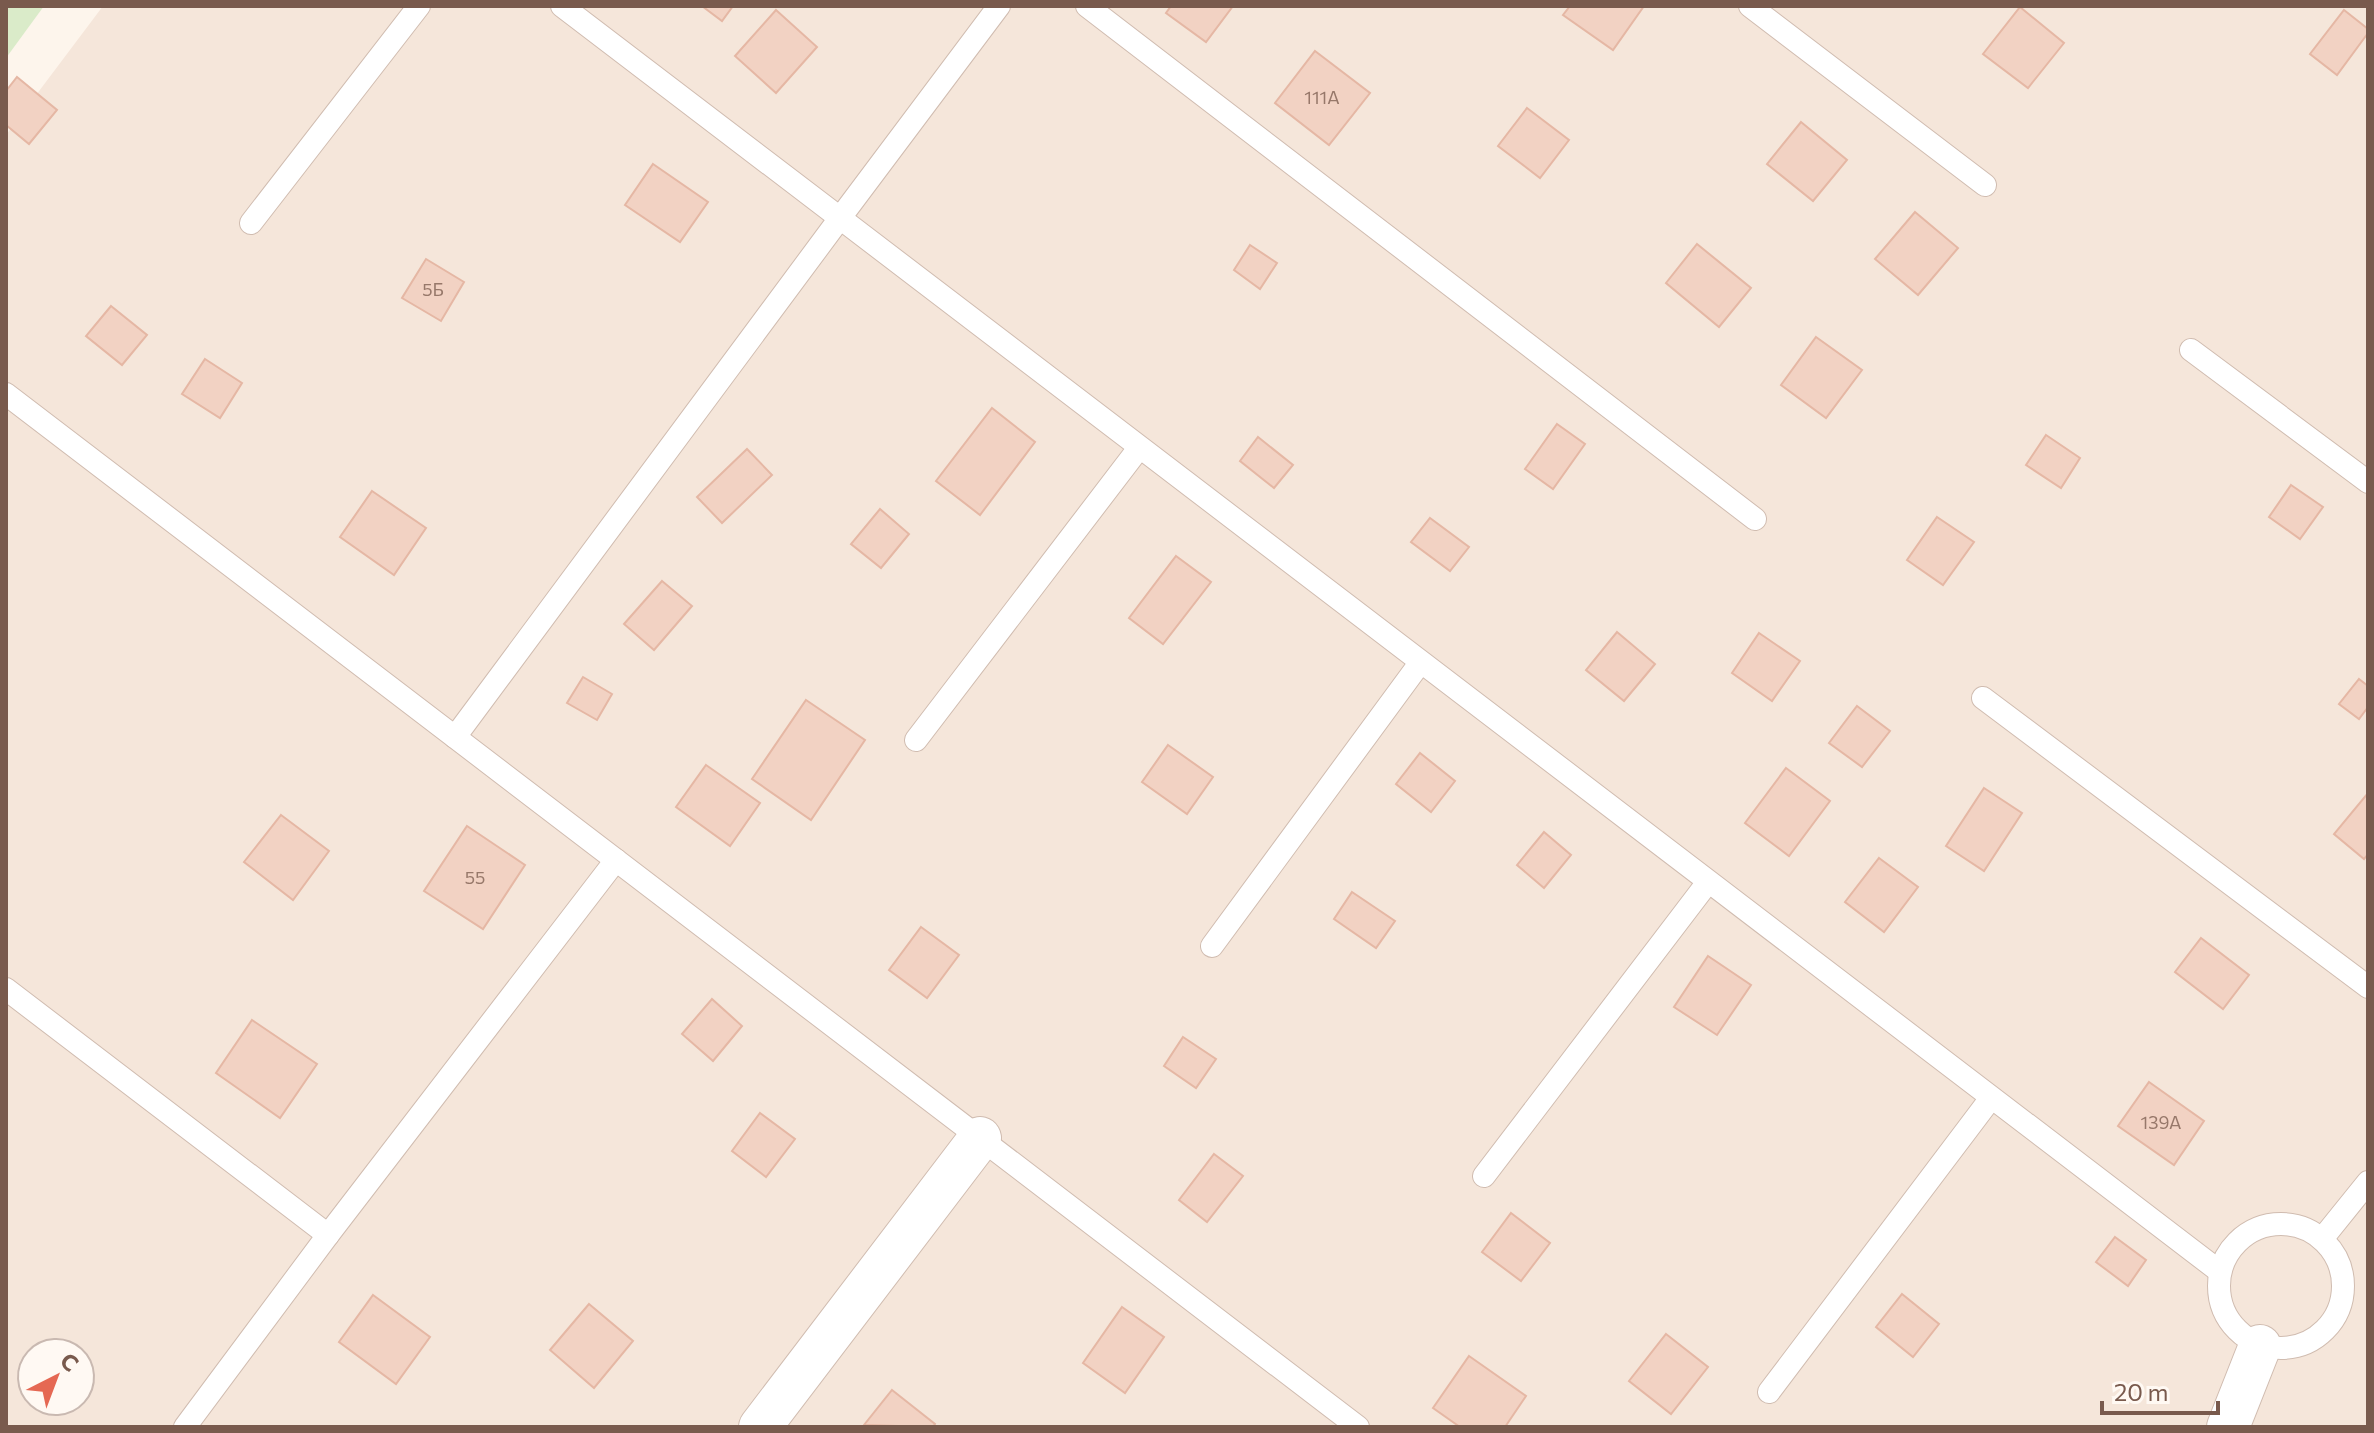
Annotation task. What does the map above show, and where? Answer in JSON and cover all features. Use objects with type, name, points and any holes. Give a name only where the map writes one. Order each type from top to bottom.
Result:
[{"type":"street","points":[[760,1427],[980,1138]]},
{"type":"street","points":[[2228,1427],[2260,1346]]},
{"type":"lane","points":[[251,223],[419,6]]},
{"type":"lane","points":[[562,6],[2219,1271]]},
{"type":"lane","points":[[455,737],[999,6]]},
{"type":"lane","points":[[1087,6],[1755,519]]},
{"type":"lane","points":[[1750,6],[1985,185]]},
{"type":"lane","points":[[2191,350],[2368,482]]},
{"type":"lane","points":[[6,394],[1358,1427]]},
{"type":"lane","points":[[916,740],[1139,448]]},
{"type":"lane","points":[[1212,946],[1420,663]]},
{"type":"lane","points":[[1983,698],[2368,987]]},
{"type":"lane","points":[[185,1427],[616,860]]},
{"type":"lane","points":[[1484,1176],[1708,882]]},
{"type":"lane","points":[[6,989],[328,1235]]},
{"type":"lane","points":[[1769,1392],[1991,1098]]},
{"type":"lane","points":[[2322,1239],[2368,1182]]},
{"type":"lane","points":[[2294,1225],[2322,1239],[2339,1262],[2343,1290],[2336,1317],[2316,1338],[2291,1348],[2260,1346],[2235,1330],[2220,1303],[2219,1271],[2235,1243],[2262,1226],[2294,1225]]},
{"type":"shaded area","points":[[103,6],[2368,6],[2368,1427],[6,1427],[6,135]]},
{"type":"green space","points":[[6,6],[44,6],[6,58]]},
{"type":"building","points":[[702,6],[733,6],[722,21]]},
{"type":"building","points":[[1171,6],[1233,6],[1206,42],[1166,13]]},
{"type":"building","points":[[1570,6],[1644,6],[1613,50],[1563,15]]},
{"type":"building","points":[[2020,7],[2064,43],[2028,88],[1983,54]]},
{"type":"building","points":[[776,10],[817,47],[776,93],[735,56]]},
{"type":"building","points":[[2344,10],[2368,29],[2368,33],[2337,75],[2310,54]]},
{"type":"building","points":[[1315,51],[1370,93],[1329,145],[1275,103]]},
{"type":"building","points":[[17,77],[57,110],[29,144],[6,125],[6,91]]},
{"type":"building","points":[[1527,108],[1569,140],[1540,178],[1498,146]]},
{"type":"building","points":[[1801,122],[1847,160],[1813,201],[1767,164]]},
{"type":"building","points":[[653,164],[708,202],[680,242],[625,205]]},
{"type":"building","points":[[1915,212],[1958,248],[1918,295],[1875,259]]},
{"type":"building","points":[[1697,244],[1751,288],[1719,327],[1666,283]]},
{"type":"building","points":[[1250,245],[1277,263],[1260,289],[1234,270]]},
{"type":"building","points":[[426,259],[464,282],[441,321],[402,298]]},
{"type":"building","points":[[111,306],[147,335],[122,365],[86,336]]},
{"type":"building","points":[[1816,337],[1862,370],[1826,418],[1781,385]]},
{"type":"building","points":[[205,359],[242,383],[220,418],[182,394]]},
{"type":"building","points":[[992,408],[1035,442],[980,515],[936,481]]},
{"type":"building","points":[[1557,424],[1585,444],[1553,489],[1525,469]]},
{"type":"building","points":[[2046,435],[2080,458],[2061,488],[2026,465]]},
{"type":"building","points":[[1258,437],[1293,465],[1274,488],[1240,461]]},
{"type":"building","points":[[747,449],[772,475],[722,523],[697,497]]},
{"type":"building","points":[[2291,485],[2323,507],[2300,539],[2269,517]]},
{"type":"building","points":[[372,491],[426,528],[394,575],[340,537]]},
{"type":"building","points":[[880,509],[909,534],[881,568],[851,544]]},
{"type":"building","points":[[1937,517],[1974,542],[1943,585],[1907,560]]},
{"type":"building","points":[[1430,518],[1469,547],[1450,571],[1411,542]]},
{"type":"building","points":[[1176,556],[1211,582],[1163,644],[1129,618]]},
{"type":"building","points":[[662,581],[692,606],[654,650],[624,624]]},
{"type":"building","points":[[1617,632],[1655,664],[1624,701],[1586,670]]},
{"type":"building","points":[[1759,633],[1800,661],[1772,701],[1732,673]]},
{"type":"building","points":[[583,677],[612,694],[597,720],[567,703]]},
{"type":"building","points":[[2359,679],[2368,686],[2368,707],[2359,719],[2339,704]]},
{"type":"building","points":[[806,700],[865,740],[811,820],[752,779]]},
{"type":"building","points":[[1857,706],[1890,731],[1862,767],[1829,743]]},
{"type":"building","points":[[1168,745],[1213,777],[1187,814],[1142,782]]},
{"type":"building","points":[[1420,753],[1455,781],[1431,812],[1396,784]]},
{"type":"building","points":[[706,765],[760,803],[730,846],[676,807]]},
{"type":"building","points":[[1786,768],[1830,801],[1789,856],[1745,823]]},
{"type":"building","points":[[1984,788],[2022,813],[1984,871],[1946,846]]},
{"type":"building","points":[[2368,793],[2368,854],[2364,859],[2334,834]]},
{"type":"building","points":[[281,815],[329,851],[293,900],[244,862]]},
{"type":"building","points":[[467,826],[525,865],[483,929],[424,891]]},
{"type":"building","points":[[1544,832],[1571,855],[1544,888],[1517,865]]},
{"type":"building","points":[[1879,858],[1918,887],[1884,932],[1845,902]]},
{"type":"building","points":[[1352,892],[1395,921],[1376,948],[1334,919]]},
{"type":"building","points":[[921,927],[959,955],[927,998],[889,970]]},
{"type":"building","points":[[2201,938],[2249,975],[2223,1009],[2175,972]]},
{"type":"building","points":[[1708,956],[1751,985],[1717,1035],[1674,1007]]},
{"type":"building","points":[[712,999],[742,1026],[713,1061],[682,1034]]},
{"type":"building","points":[[252,1020],[317,1064],[280,1118],[216,1073]]},
{"type":"building","points":[[1183,1037],[1216,1059],[1196,1088],[1164,1066]]},
{"type":"building","points":[[2149,1082],[2204,1121],[2174,1165],[2118,1126]]},
{"type":"building","points":[[760,1113],[795,1139],[766,1177],[732,1151]]},
{"type":"building","points":[[1214,1154],[1243,1176],[1207,1222],[1179,1200]]},
{"type":"building","points":[[1511,1213],[1550,1243],[1521,1281],[1482,1252]]},
{"type":"building","points":[[2115,1237],[2146,1260],[2128,1286],[2096,1262]]},
{"type":"building","points":[[1902,1294],[1939,1324],[1913,1357],[1876,1327]]},
{"type":"building","points":[[373,1295],[430,1337],[396,1384],[339,1342]]},
{"type":"building","points":[[589,1304],[633,1341],[594,1388],[550,1350]]},
{"type":"building","points":[[1122,1307],[1164,1337],[1125,1393],[1083,1363]]},
{"type":"building","points":[[1666,1334],[1708,1367],[1671,1414],[1629,1381]]},
{"type":"building","points":[[1469,1356],[1526,1396],[1505,1427],[1460,1427],[1433,1408]]},
{"type":"building","points":[[892,1390],[935,1424],[933,1427],[864,1425]]}]
